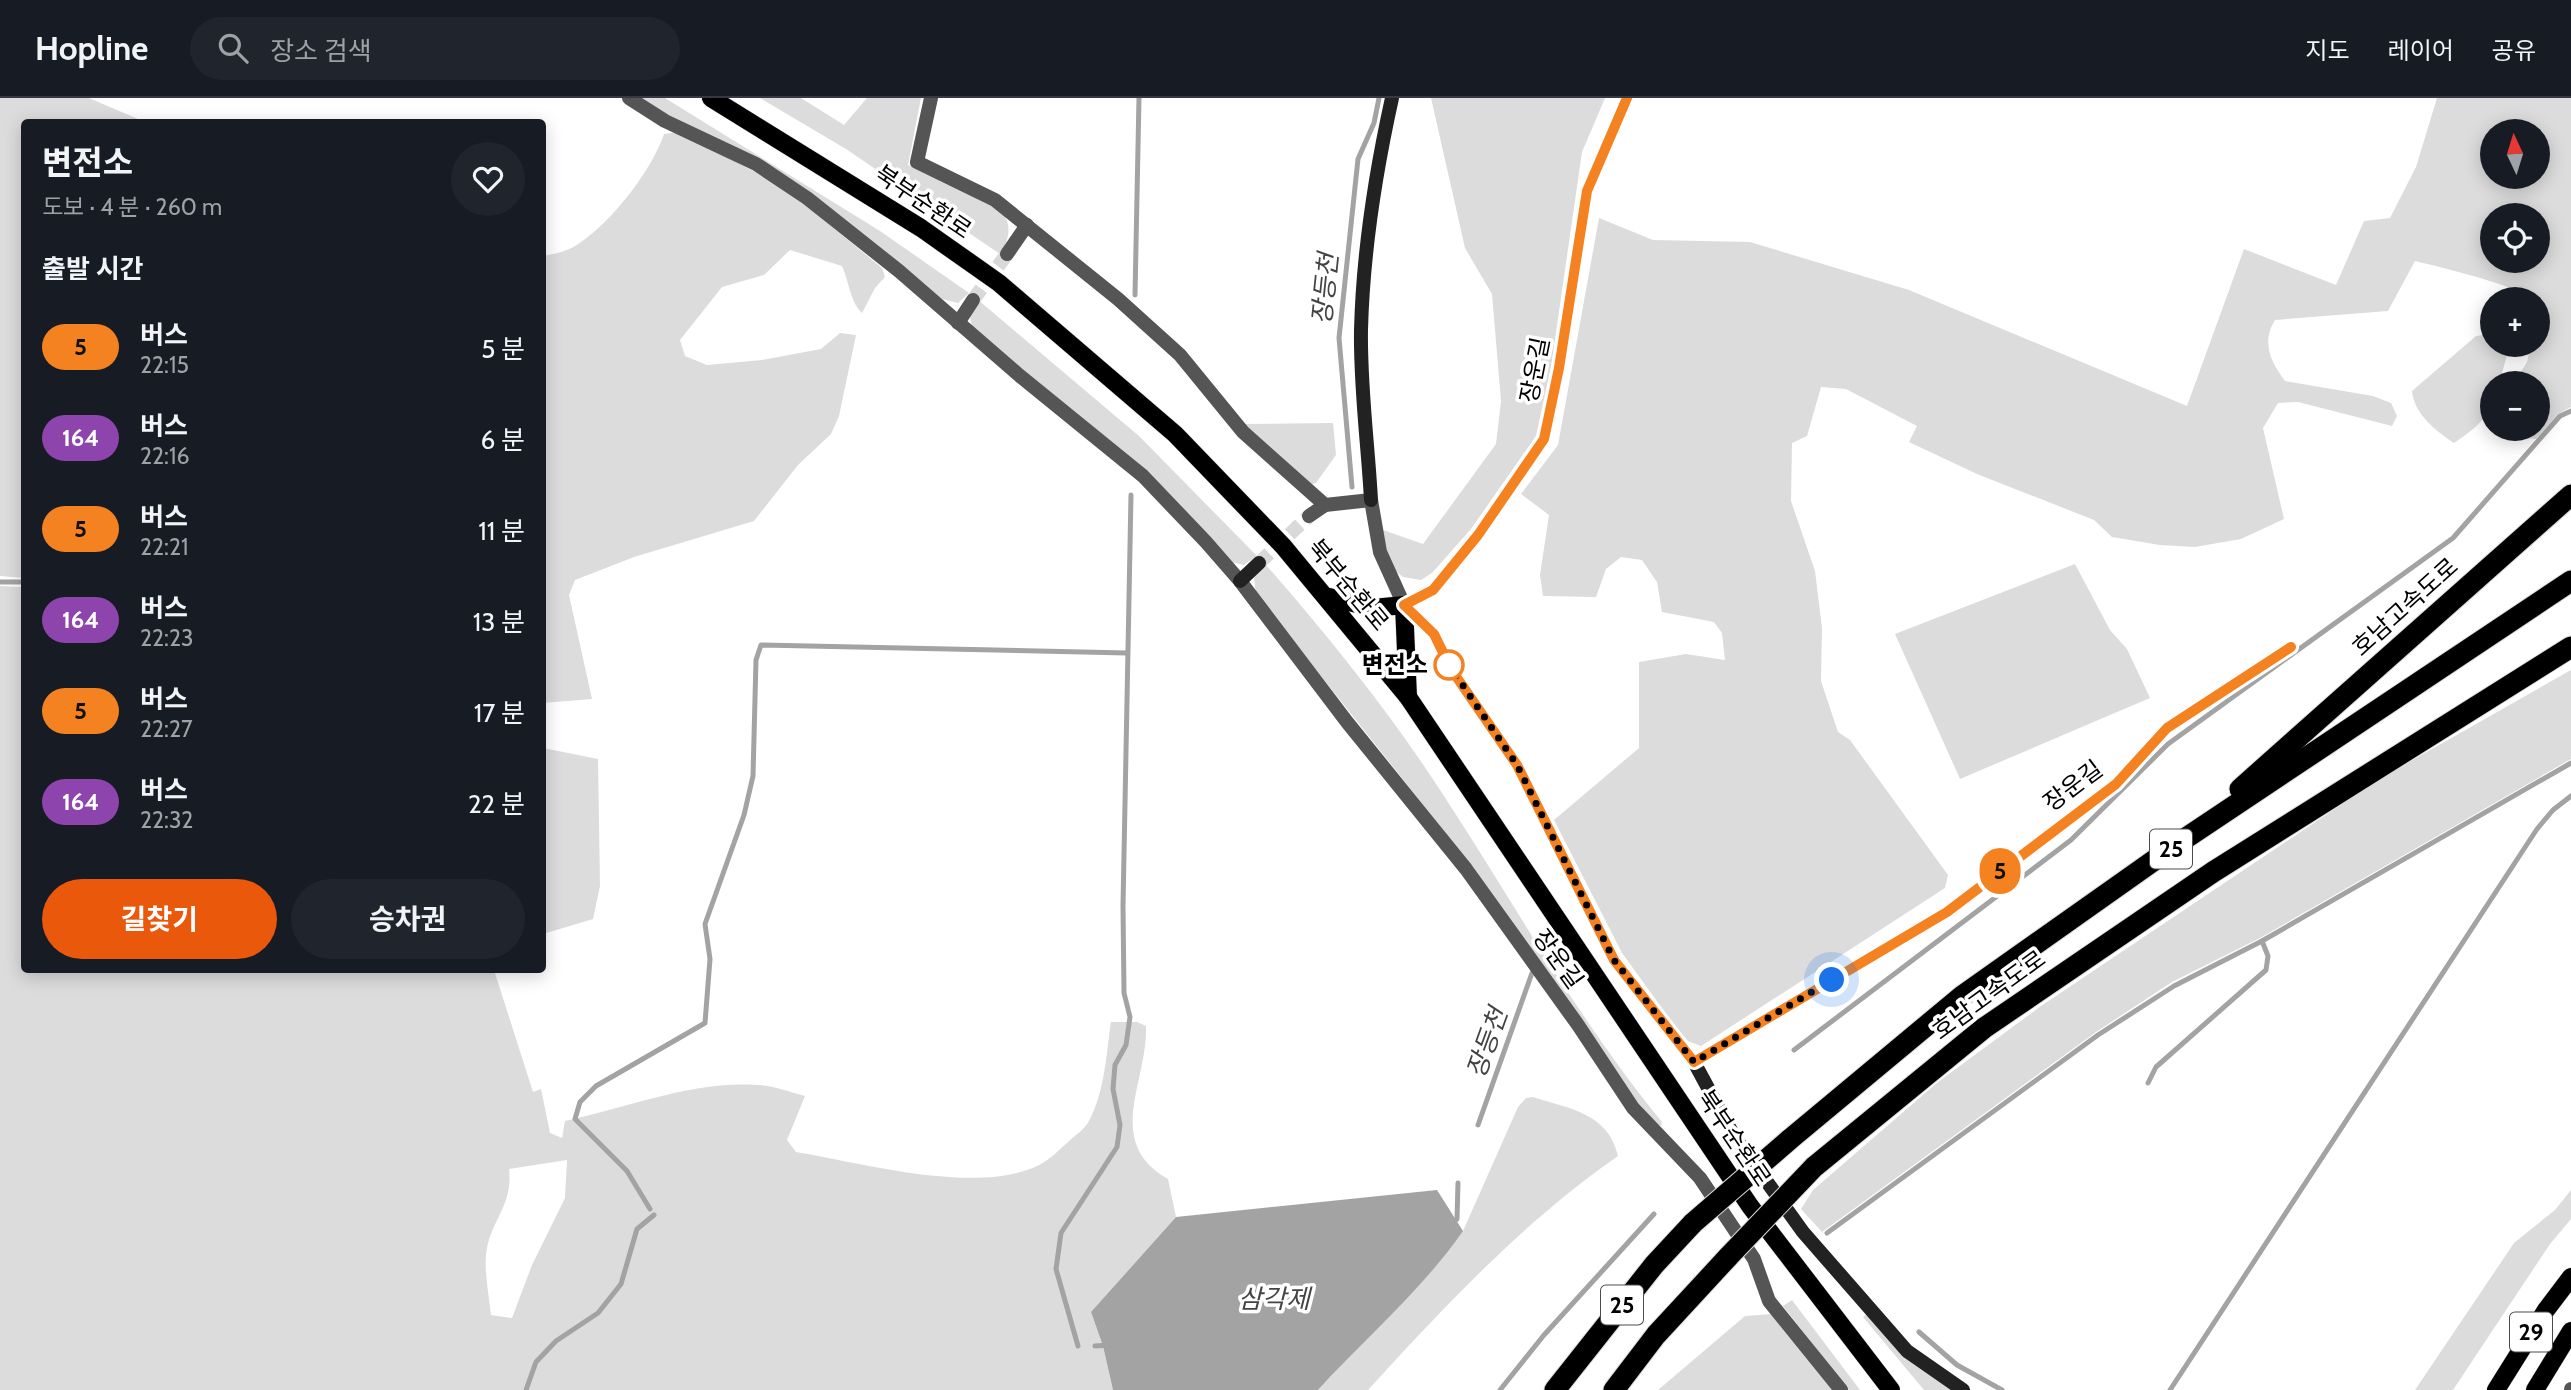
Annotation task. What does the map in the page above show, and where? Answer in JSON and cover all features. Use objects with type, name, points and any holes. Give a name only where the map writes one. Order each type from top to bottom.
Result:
[{"type":"highway","name":"호남고속도로","points":[[2180,842],[2571,495]]},
{"type":"highway","name":"호남고속도로","points":[[1555,1390],[1654,1265],[1693,1223],[1962,996],[2180,842],[2571,582]]},
{"type":"highway","name":"호남고속도로","points":[[1614,1390],[1656,1335],[1814,1167],[1983,1028],[2213,872],[2571,647]]},
{"type":"highway","name":"호남고속도로","points":[[2458,718],[2571,664]]},
{"type":"main road","name":"북부순환로","points":[[711,98],[921,228],[999,283],[1175,434],[1329,597],[1408,697],[1750,1206],[1891,1390]]},
{"type":"main road","points":[[1329,597],[1373,608],[1404,605],[1408,697]]},
{"type":"main road","name":"29","points":[[2496,1390],[2568,1278]]},
{"type":"main road","name":"29","points":[[2535,1390],[2571,1331]]},
{"type":"street","name":"장운길","points":[[629,98],[665,121],[756,164],[797,191],[899,271],[1143,476],[1240,581],[1347,722],[1466,869],[1578,1025],[1633,1108],[1700,1178],[1754,1259],[1769,1301],[1841,1390]]},
{"type":"street","points":[[931,98],[917,162],[995,200],[1118,299],[1180,355],[1243,432],[1325,505]]},
{"type":"street","name":"장운길","points":[[1392,98],[1377,169],[1364,261],[1361,362],[1371,500],[1380,552],[1404,605],[1434,634],[1451,669],[1517,765],[1614,960],[1694,1062],[1734,1136],[1803,1232],[1907,1351],[1963,1390]]},
{"type":"street","name":"장운길","points":[[1404,605],[1433,590],[1478,535],[1544,439],[1559,368],[1587,191],[1627,98]]},
{"type":"street","points":[[1007,254],[1027,225]]},
{"type":"street","points":[[958,323],[973,300]]},
{"type":"street","points":[[1309,516],[1325,505],[1371,500]]},
{"type":"street","points":[[1240,581],[1259,563]]},
{"type":"street","name":"장운길","points":[[1694,1062],[1947,912],[2116,784],[2167,728],[2291,647]]},
{"type":"shaded area","points":[[0,98],[89,98],[138,119],[21,119],[21,578],[0,576]]},
{"type":"shaded area","points":[[641,98],[665,98],[880,231],[969,293],[958,303],[938,298],[890,258]]},
{"type":"shaded area","points":[[760,98],[801,98],[844,125],[867,98],[921,98],[908,165],[1002,212],[1008,223],[1008,235],[1000,254],[846,149]]},
{"type":"shaded area","points":[[1431,98],[1605,98],[1582,152],[1551,367],[1536,436],[1471,529],[1432,573],[1421,580],[1403,577],[1394,570],[1385,552],[1383,530],[1423,544],[1496,444],[1501,401],[1492,294],[1465,248]]},
{"type":"shaded area","points":[[2437,98],[2571,98],[2571,407],[2558,414],[2550,423],[2550,371],[2521,371],[2528,357],[2550,357],[2550,287],[2507,287],[2415,261],[2388,311],[2275,320],[2268,344],[2272,359],[2285,381],[2373,396],[2391,403],[2397,416],[2392,426],[2298,402],[2278,403],[2263,428],[2284,519],[2241,539],[2195,547],[2160,545],[2112,537],[2094,520],[1977,474],[1909,442],[1917,426],[1846,389],[1821,387],[1807,436],[1792,443],[1791,501],[1815,571],[1822,628],[1821,681],[1838,732],[1850,740],[1948,875],[1945,888],[1701,1046],[1685,1040],[1622,953],[1554,820],[1639,748],[1639,662],[1686,654],[1725,660],[1722,633],[1714,622],[1662,612],[1657,582],[1642,560],[1621,557],[1606,569],[1596,597],[1543,596],[1540,575],[1549,515],[1521,494],[1558,445],[1599,218],[1653,240],[1750,242],[1909,290],[2187,406],[2244,249],[2336,285],[2364,221],[2390,218],[2416,167]]},
{"type":"shaded area","points":[[679,132],[753,171],[803,203],[882,268],[885,277],[875,288],[862,313],[852,297],[842,266],[790,250],[764,275],[722,287],[680,340],[685,356],[707,365],[762,360],[821,349],[840,333],[856,335],[839,416],[831,434],[798,465],[754,521],[634,557],[575,580],[569,595],[592,699],[546,703],[546,255],[574,246],[604,223],[640,179],[664,134]]},
{"type":"shaded area","points":[[977,299],[1139,436],[1257,556],[1244,565],[1230,562],[972,329],[969,309]]},
{"type":"shaded area","points":[[2476,336],[2480,336],[2480,357],[2507,357],[2502,371],[2480,371],[2480,422],[2454,443],[2421,414],[2412,391]]},
{"type":"shaded area","points":[[1333,423],[1336,455],[1316,483],[1309,485],[1240,424]]},
{"type":"shaded area","points":[[2075,564],[2110,630],[2127,649],[2150,698],[1960,779],[1895,634]]},
{"type":"shaded area","points":[[1266,565],[1336,649],[1403,736],[1575,1003],[1662,1122],[1661,1126],[1655,1124],[1639,1106],[1444,831],[1256,594],[1254,578]]},
{"type":"shaded area","points":[[0,586],[21,587],[21,973],[495,973],[533,1092],[541,1089],[550,1133],[562,1138],[565,1121],[683,1091],[732,1085],[763,1085],[805,1096],[787,1140],[796,1152],[885,1169],[951,1177],[983,1178],[1012,1174],[1049,1159],[1089,1121],[1104,1073],[1111,1022],[1137,1022],[1146,1026],[1145,1047],[1133,1110],[1133,1129],[1137,1147],[1148,1164],[1168,1179],[1176,1217],[1091,1312],[1103,1346],[1113,1390],[0,1390]],"holes":[[[567,1160],[565,1198],[532,1265],[512,1318],[491,1315],[486,1256],[490,1237],[508,1192],[509,1169]]]},
{"type":"shaded area","points":[[2571,670],[2571,759],[2260,938],[2172,982],[2096,1032],[1822,1232],[1801,1209],[1813,1190],[1938,1082],[2041,1006],[2381,778]]},
{"type":"shaded area","points":[[546,749],[598,759],[600,886],[593,919],[546,933]]},
{"type":"shaded area","points":[[1533,1097],[1586,1115],[1606,1130],[1618,1156],[1550,1209],[1487,1266],[1368,1390],[1318,1390],[1463,1231],[1518,1107],[1526,1098]]},
{"type":"shaded area","points":[[2571,1190],[2571,1219],[2550,1244],[2453,1390],[2415,1390],[2514,1243],[2555,1210]]},
{"type":"shaded area","points":[[1792,1300],[1860,1390],[1849,1390],[1783,1306]]},
{"type":"shaded area","points":[[1772,1314],[1835,1390],[1658,1390],[1745,1316]]},
{"type":"shaded area","points":[[1867,1314],[1955,1390],[1924,1390],[1863,1317]]},
{"type":"water","name":"삼각제","points":[[1437,1190],[1463,1231],[1412,1293],[1318,1390],[1113,1390],[1103,1346],[1091,1312],[1176,1217]]},
{"type":"waterway","points":[[1135,295],[1139,98]]},
{"type":"waterway","name":"장등천","points":[[1352,487],[1339,338],[1358,159],[1374,123],[1379,98]]},
{"type":"waterway","points":[[1794,1050],[2071,840],[2168,744],[2453,538],[2560,416],[2571,411]]},
{"type":"waterway","points":[[1078,1346],[1056,1269],[1061,1233],[1117,1147],[1120,1125],[1113,1089],[1115,1065],[1126,1045],[1130,1017],[1124,993],[1123,906],[1131,495]]},
{"type":"waterway","points":[[0,582],[21,582]]},
{"type":"waterway","points":[[650,1209],[627,1171],[575,1119],[580,1102],[596,1086],[705,1023],[710,959],[705,924],[744,815],[753,776],[756,660],[761,645],[1127,653]]},
{"type":"waterway","points":[[1827,1233],[2098,1035],[2174,986],[2262,941],[2571,763]]},
{"type":"waterway","points":[[2170,1390],[2537,829],[2553,810],[2571,796]]},
{"type":"waterway","points":[[2148,1083],[2156,1067],[2266,970],[2268,956],[2262,941]]},
{"type":"waterway","name":"장등천","points":[[1478,1125],[1532,973]]},
{"type":"waterway","name":"장등천","points":[[1453,1222],[1457,1219],[1458,1183]]},
{"type":"waterway","points":[[1500,1390],[1544,1335],[1654,1214]]},
{"type":"waterway","points":[[526,1390],[536,1362],[556,1341],[598,1313],[621,1284],[637,1229],[654,1215]]},
{"type":"waterway","points":[[1919,1332],[1957,1365],[2002,1390]]},
{"type":"waterway","points":[[1095,1346],[1110,1345]]},
{"type":"tunnel","points":[[973,300],[1007,254]]},
{"type":"tunnel","points":[[1259,563],[1309,516]]},
{"type":"bus line","name":"5","points":[[1627,98],[1587,191],[1559,368],[1544,439],[1478,535],[1433,590],[1404,605],[1434,634],[1451,669],[1517,765],[1614,960],[1694,1062],[1947,912],[2116,784],[2167,728],[2291,647]]},
{"type":"place","name":"변전소","points":[[1449,665]]},
{"type":"route","points":[[1449,665],[1517,765],[1614,960],[1694,1062],[1832,980]]}]
